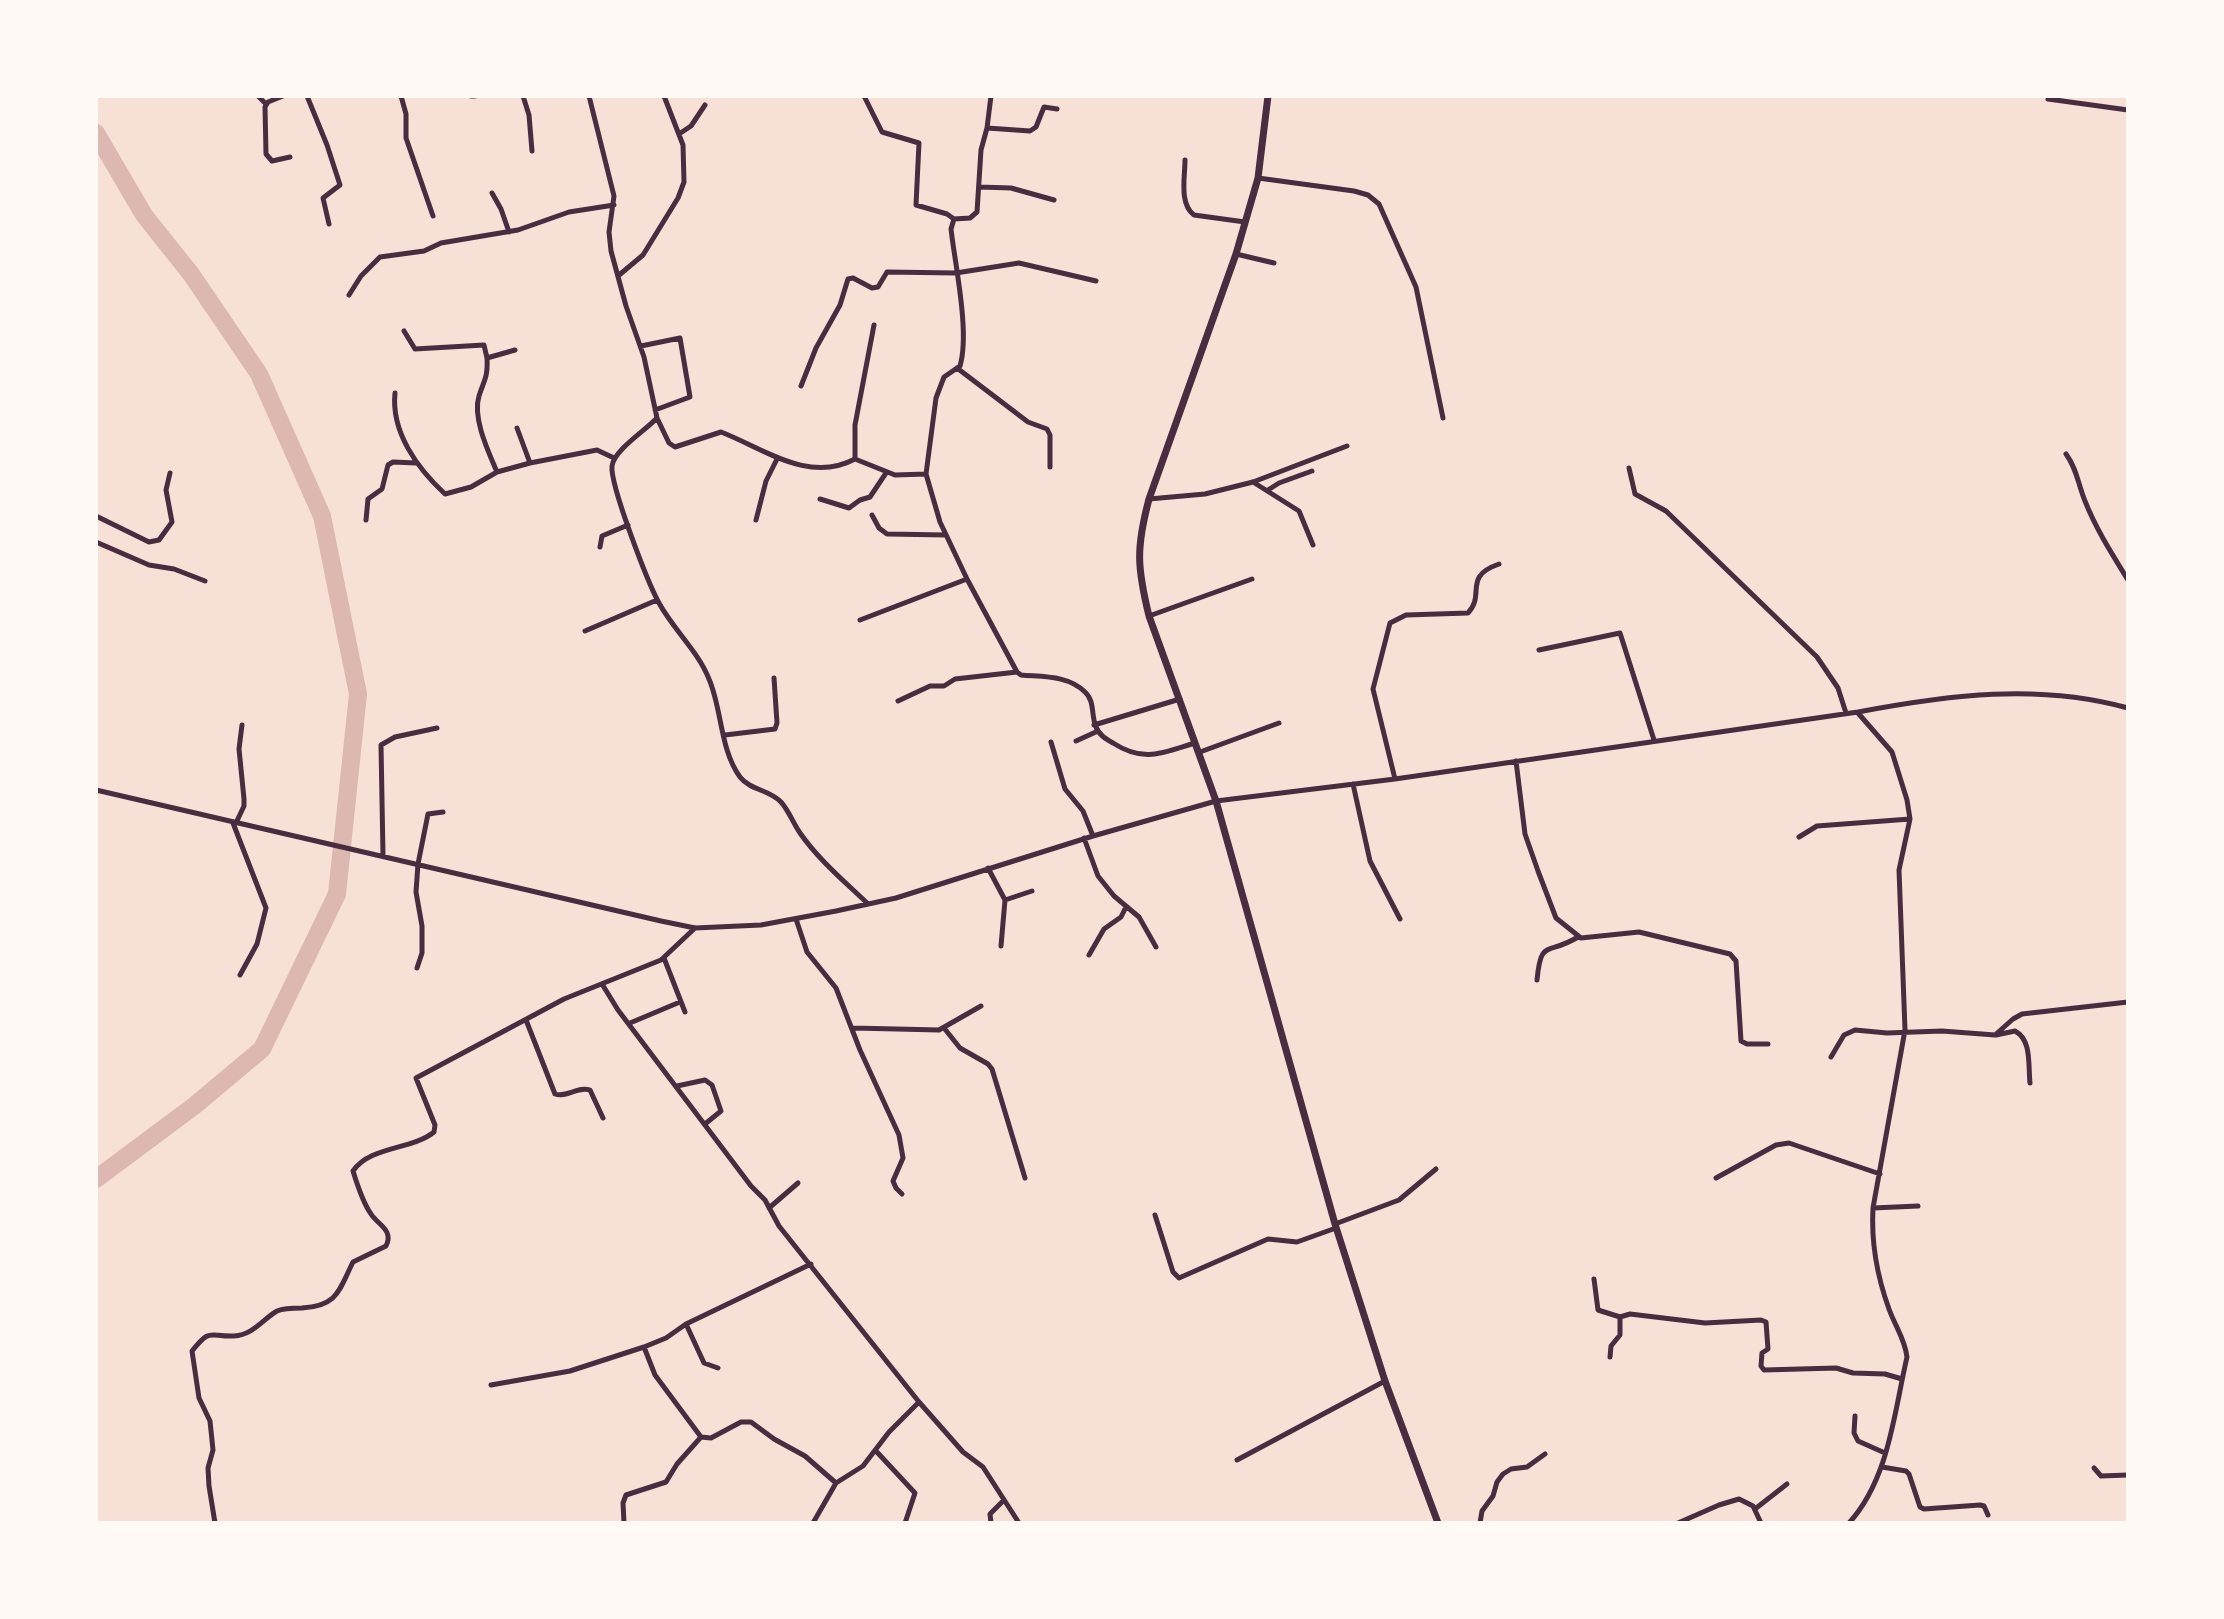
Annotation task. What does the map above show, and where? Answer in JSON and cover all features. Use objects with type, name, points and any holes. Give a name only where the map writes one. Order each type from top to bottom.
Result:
[{"type":"street","points":[[258,96],[266,104],[267,157],[272,161],[290,157]]},
{"type":"street","points":[[266,104],[283,96]]},
{"type":"street","points":[[307,96],[340,185],[323,198],[329,224]]},
{"type":"street","points":[[401,96],[406,114],[406,138],[433,216]]},
{"type":"street","points":[[523,96],[529,115],[532,151]]},
{"type":"street","points":[[589,96],[611,178],[614,205],[609,236],[618,276],[641,346],[657,418],[671,446],[678,447],[721,432],[789,463],[828,467],[855,459],[895,475],[926,474]]},
{"type":"street","points":[[618,276],[640,259],[681,192],[685,163],[679,134],[664,96]]},
{"type":"street","points":[[864,96],[882,132],[919,143],[916,205],[954,219],[976,215],[981,150],[991,96]]},
{"type":"street","points":[[1268,96],[1258,178],[1236,254],[1149,499],[1138,550],[1142,586],[1149,616],[1216,801],[1336,1226],[1385,1381],[1438,1523]]},
{"type":"street","points":[[2048,99],[2128,110]]},
{"type":"street","points":[[679,134],[688,129],[705,105]]},
{"type":"street","points":[[987,128],[1030,131],[1036,127],[1044,107],[1057,109]]},
{"type":"street","points":[[1185,160],[1185,203],[1188,211],[1194,215],[1245,222]]},
{"type":"street","points":[[1258,178],[1354,191],[1368,195],[1379,204],[1416,287],[1443,418]]},
{"type":"street","points":[[979,187],[1011,188],[1054,200]]},
{"type":"street","points":[[492,193],[509,232]]},
{"type":"street","points":[[349,295],[361,276],[380,257],[424,251],[441,243],[509,232],[569,212],[614,205]]},
{"type":"street","points":[[954,219],[951,229],[963,330],[961,361],[944,377],[936,398],[926,474],[934,506],[967,579],[1017,672],[1062,679],[1081,689],[1091,702],[1094,725],[1119,747],[1138,756],[1156,756],[1197,743]]},
{"type":"street","points":[[1236,254],[1274,263]]},
{"type":"street","points":[[801,386],[816,348],[840,305],[848,279],[853,278],[872,288],[878,287],[887,272],[956,273],[1019,263],[1096,281]]},
{"type":"street","points":[[855,459],[855,425],[874,325]]},
{"type":"street","points":[[404,331],[415,349],[484,345],[487,380],[478,402],[483,439],[497,472]]},
{"type":"street","points":[[641,346],[680,338],[690,397],[655,410]]},
{"type":"street","points":[[487,358],[515,350]]},
{"type":"street","points":[[957,368],[1028,422],[1047,429],[1050,435],[1050,467]]},
{"type":"street","points":[[395,393],[394,415],[417,464],[448,495],[471,487],[497,472],[530,463],[597,450],[614,458]]},
{"type":"street","points":[[657,418],[614,458],[612,468],[613,481],[657,600],[708,675],[729,754],[741,778],[780,800],[801,836],[867,903]]},
{"type":"street","points":[[517,428],[530,463]]},
{"type":"street","points":[[1149,499],[1205,494],[1253,482],[1347,446]]},
{"type":"street","points":[[2066,454],[2076,469],[2084,499],[2102,537],[2128,580]]},
{"type":"street","points":[[756,520],[766,481],[777,459]]},
{"type":"street","points":[[366,520],[368,499],[382,489],[388,465],[393,462],[417,464]]},
{"type":"street","points":[[1629,468],[1635,494],[1666,511],[1817,657],[1838,688],[1846,713]]},
{"type":"street","points":[[1268,490],[1312,471]]},
{"type":"street","points":[[820,499],[849,508],[870,497],[887,472]]},
{"type":"street","points":[[96,516],[149,542],[159,540],[172,522],[166,490],[170,473]]},
{"type":"street","points":[[1253,482],[1299,511],[1313,545]]},
{"type":"street","points":[[872,515],[879,528],[887,534],[947,535]]},
{"type":"street","points":[[600,547],[602,536],[628,525]]},
{"type":"street","points":[[96,542],[149,565],[174,569],[205,581]]},
{"type":"street","points":[[1395,779],[1373,689],[1390,623],[1406,615],[1468,613],[1472,609],[1478,576],[1499,564]]},
{"type":"street","points":[[860,620],[967,579]]},
{"type":"street","points":[[1149,616],[1252,579]]},
{"type":"street","points":[[585,631],[657,600]]},
{"type":"street","points":[[1539,650],[1620,633],[1654,740]]},
{"type":"street","points":[[898,701],[930,686],[944,686],[955,679],[1017,672]]},
{"type":"street","points":[[725,735],[775,729],[774,678]]},
{"type":"street","points":[[96,790],[695,928],[761,925],[896,898],[1084,838],[1216,801],[1395,779],[1896,704],[2019,692],[2079,696],[2128,708]]},
{"type":"street","points":[[1094,725],[1180,699]]},
{"type":"street","points":[[1849,1523],[1864,1506],[1882,1467],[1907,1357],[1906,1345],[1888,1308],[1876,1267],[1872,1228],[1905,1030],[1899,870],[1910,819],[1892,752],[1858,712]]},
{"type":"street","points":[[1200,752],[1279,723]]},
{"type":"street","points":[[234,823],[244,806],[239,749],[242,725]]},
{"type":"street","points":[[380,855],[381,745],[395,737],[437,728]]},
{"type":"street","points":[[1076,741],[1098,731]]},
{"type":"street","points":[[1051,742],[1065,789],[1083,811],[1093,836]]},
{"type":"street","points":[[1516,761],[1525,834],[1538,871],[1556,918],[1578,937]]},
{"type":"street","points":[[1353,784],[1370,861],[1400,919]]},
{"type":"street","points":[[417,968],[422,938],[416,892],[418,864],[428,814],[443,812]]},
{"type":"street","points":[[1799,837],[1817,826],[1910,819]]},
{"type":"street","points":[[234,823],[266,908],[257,944],[240,975]]},
{"type":"street","points":[[1084,838],[1098,876],[1139,917],[1156,947]]},
{"type":"street","points":[[988,868],[1005,900],[1001,946]]},
{"type":"street","points":[[1005,900],[1032,891]]},
{"type":"street","points":[[1089,955],[1104,929],[1121,917],[1126,907]]},
{"type":"street","points":[[796,919],[807,952],[836,988],[899,1135],[903,1158],[893,1181],[902,1194]]},
{"type":"street","points":[[215,1523],[208,1477],[213,1450],[210,1421],[199,1398],[192,1351],[209,1335],[238,1335],[260,1326],[279,1311],[315,1307],[328,1301],[342,1289],[353,1262],[386,1246],[389,1237],[384,1226],[370,1214],[353,1169],[390,1149],[434,1132],[435,1125],[416,1078],[564,999],[664,958],[695,928]]},
{"type":"street","points":[[1537,980],[1543,951],[1562,946],[1578,937],[1639,932],[1730,954],[1736,961],[1741,1041],[1768,1044]]},
{"type":"street","points":[[664,958],[685,1012]]},
{"type":"street","points":[[602,984],[769,1208],[779,1226],[919,1402],[963,1452],[983,1467],[1019,1523]]},
{"type":"street","points":[[630,1023],[680,1002]]},
{"type":"street","points":[[1995,1035],[2022,1014],[2128,1002]]},
{"type":"street","points":[[853,1028],[933,1031],[944,1028],[981,1006]]},
{"type":"street","points":[[526,1020],[555,1094],[561,1096],[582,1089],[590,1090],[603,1118]]},
{"type":"street","points":[[944,1028],[960,1048],[992,1069],[1025,1178]]},
{"type":"street","points":[[1831,1057],[1847,1032],[1855,1030],[1995,1035],[2015,1031],[2027,1042],[2030,1083]]},
{"type":"street","points":[[677,1086],[705,1080],[712,1085],[721,1111],[705,1124]]},
{"type":"street","points":[[1716,1178],[1776,1145],[1789,1143],[1880,1174]]},
{"type":"street","points":[[1155,1215],[1173,1272],[1179,1278],[1268,1239],[1297,1242],[1399,1200],[1436,1169]]},
{"type":"street","points":[[769,1208],[798,1183]]},
{"type":"street","points":[[1873,1208],[1918,1206]]},
{"type":"street","points":[[491,1385],[570,1371],[644,1347],[811,1264]]},
{"type":"street","points":[[1594,1279],[1598,1310],[1620,1317],[1640,1313],[1705,1323],[1766,1322],[1768,1349],[1762,1353],[1761,1366],[1764,1370],[1836,1368],[1902,1379]]},
{"type":"street","points":[[1610,1357],[1611,1346],[1620,1335],[1620,1317]]},
{"type":"street","points":[[686,1324],[704,1363],[718,1368]]},
{"type":"street","points":[[644,1347],[660,1383],[682,1414],[692,1421],[701,1437]]},
{"type":"street","points":[[1237,1460],[1385,1381]]},
{"type":"street","points":[[813,1523],[836,1483],[860,1469],[889,1432],[919,1402]]},
{"type":"street","points":[[1855,1416],[1854,1433],[1858,1441],[1885,1453]]},
{"type":"street","points":[[701,1437],[711,1438],[741,1422],[751,1422],[805,1456],[836,1483]]},
{"type":"street","points":[[624,1523],[623,1503],[626,1495],[666,1482],[701,1437]]},
{"type":"street","points":[[876,1451],[915,1493],[905,1523]]},
{"type":"street","points":[[1480,1523],[1482,1511],[1503,1474],[1511,1469],[1527,1467],[1545,1454]]},
{"type":"street","points":[[1882,1467],[1906,1471],[1920,1507],[1924,1509],[1980,1505],[1984,1506],[1988,1515]]},
{"type":"street","points":[[2094,1468],[2101,1476],[2128,1475]]},
{"type":"street","points":[[1755,1509],[1787,1484]]},
{"type":"street","points":[[991,1523],[990,1514],[1004,1500]]},
{"type":"street","points":[[1678,1523],[1731,1500],[1746,1501],[1755,1509],[1761,1523]]},
{"type":"waterway","points":[[96,133],[144,215],[191,274],[259,374],[322,516],[358,694],[337,894],[262,1049],[194,1106],[96,1179]]}]
